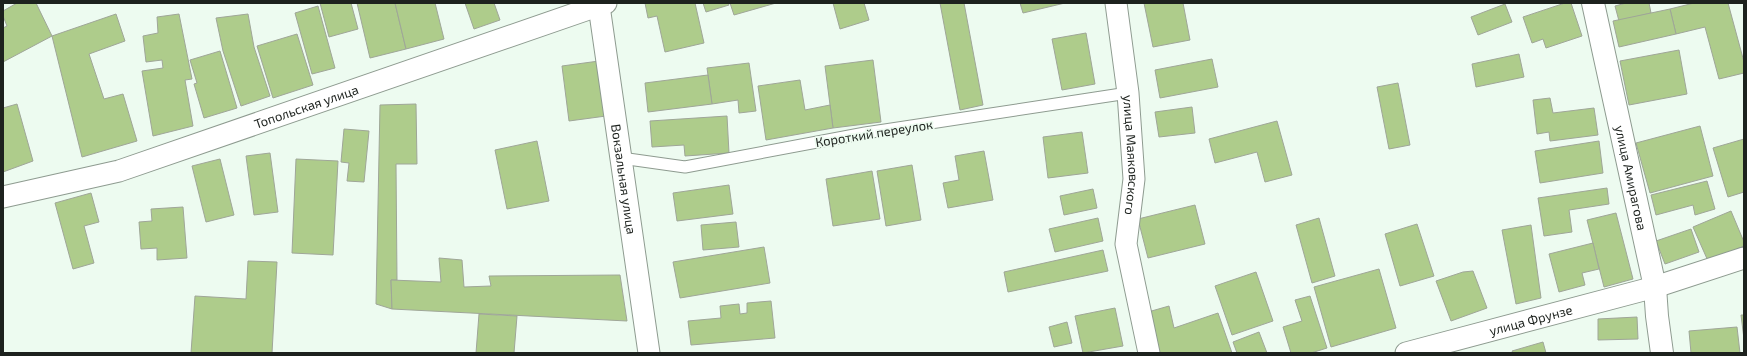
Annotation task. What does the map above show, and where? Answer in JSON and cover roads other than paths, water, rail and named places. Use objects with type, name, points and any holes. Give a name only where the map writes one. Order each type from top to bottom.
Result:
[{"type":"street","name":"улица Маяковского","points":[[1116,3],[1128,93],[1134,179],[1126,244],[1149,353]]},
{"type":"street","name":"улица Амирагова","points":[[1593,3],[1656,287],[1657,316],[1662,353]]},
{"type":"street","name":"Вокзальная улица","points":[[602,4],[621,158],[649,353]]},
{"type":"street","name":"Топольская улица","points":[[3,197],[119,170],[602,4]]},
{"type":"street","name":"улица Фрунзе","points":[[1406,353],[1656,287],[1744,258]]},
{"type":"lane","name":"Короткий переулок","points":[[621,158],[686,167],[865,133],[1128,93]]}]
